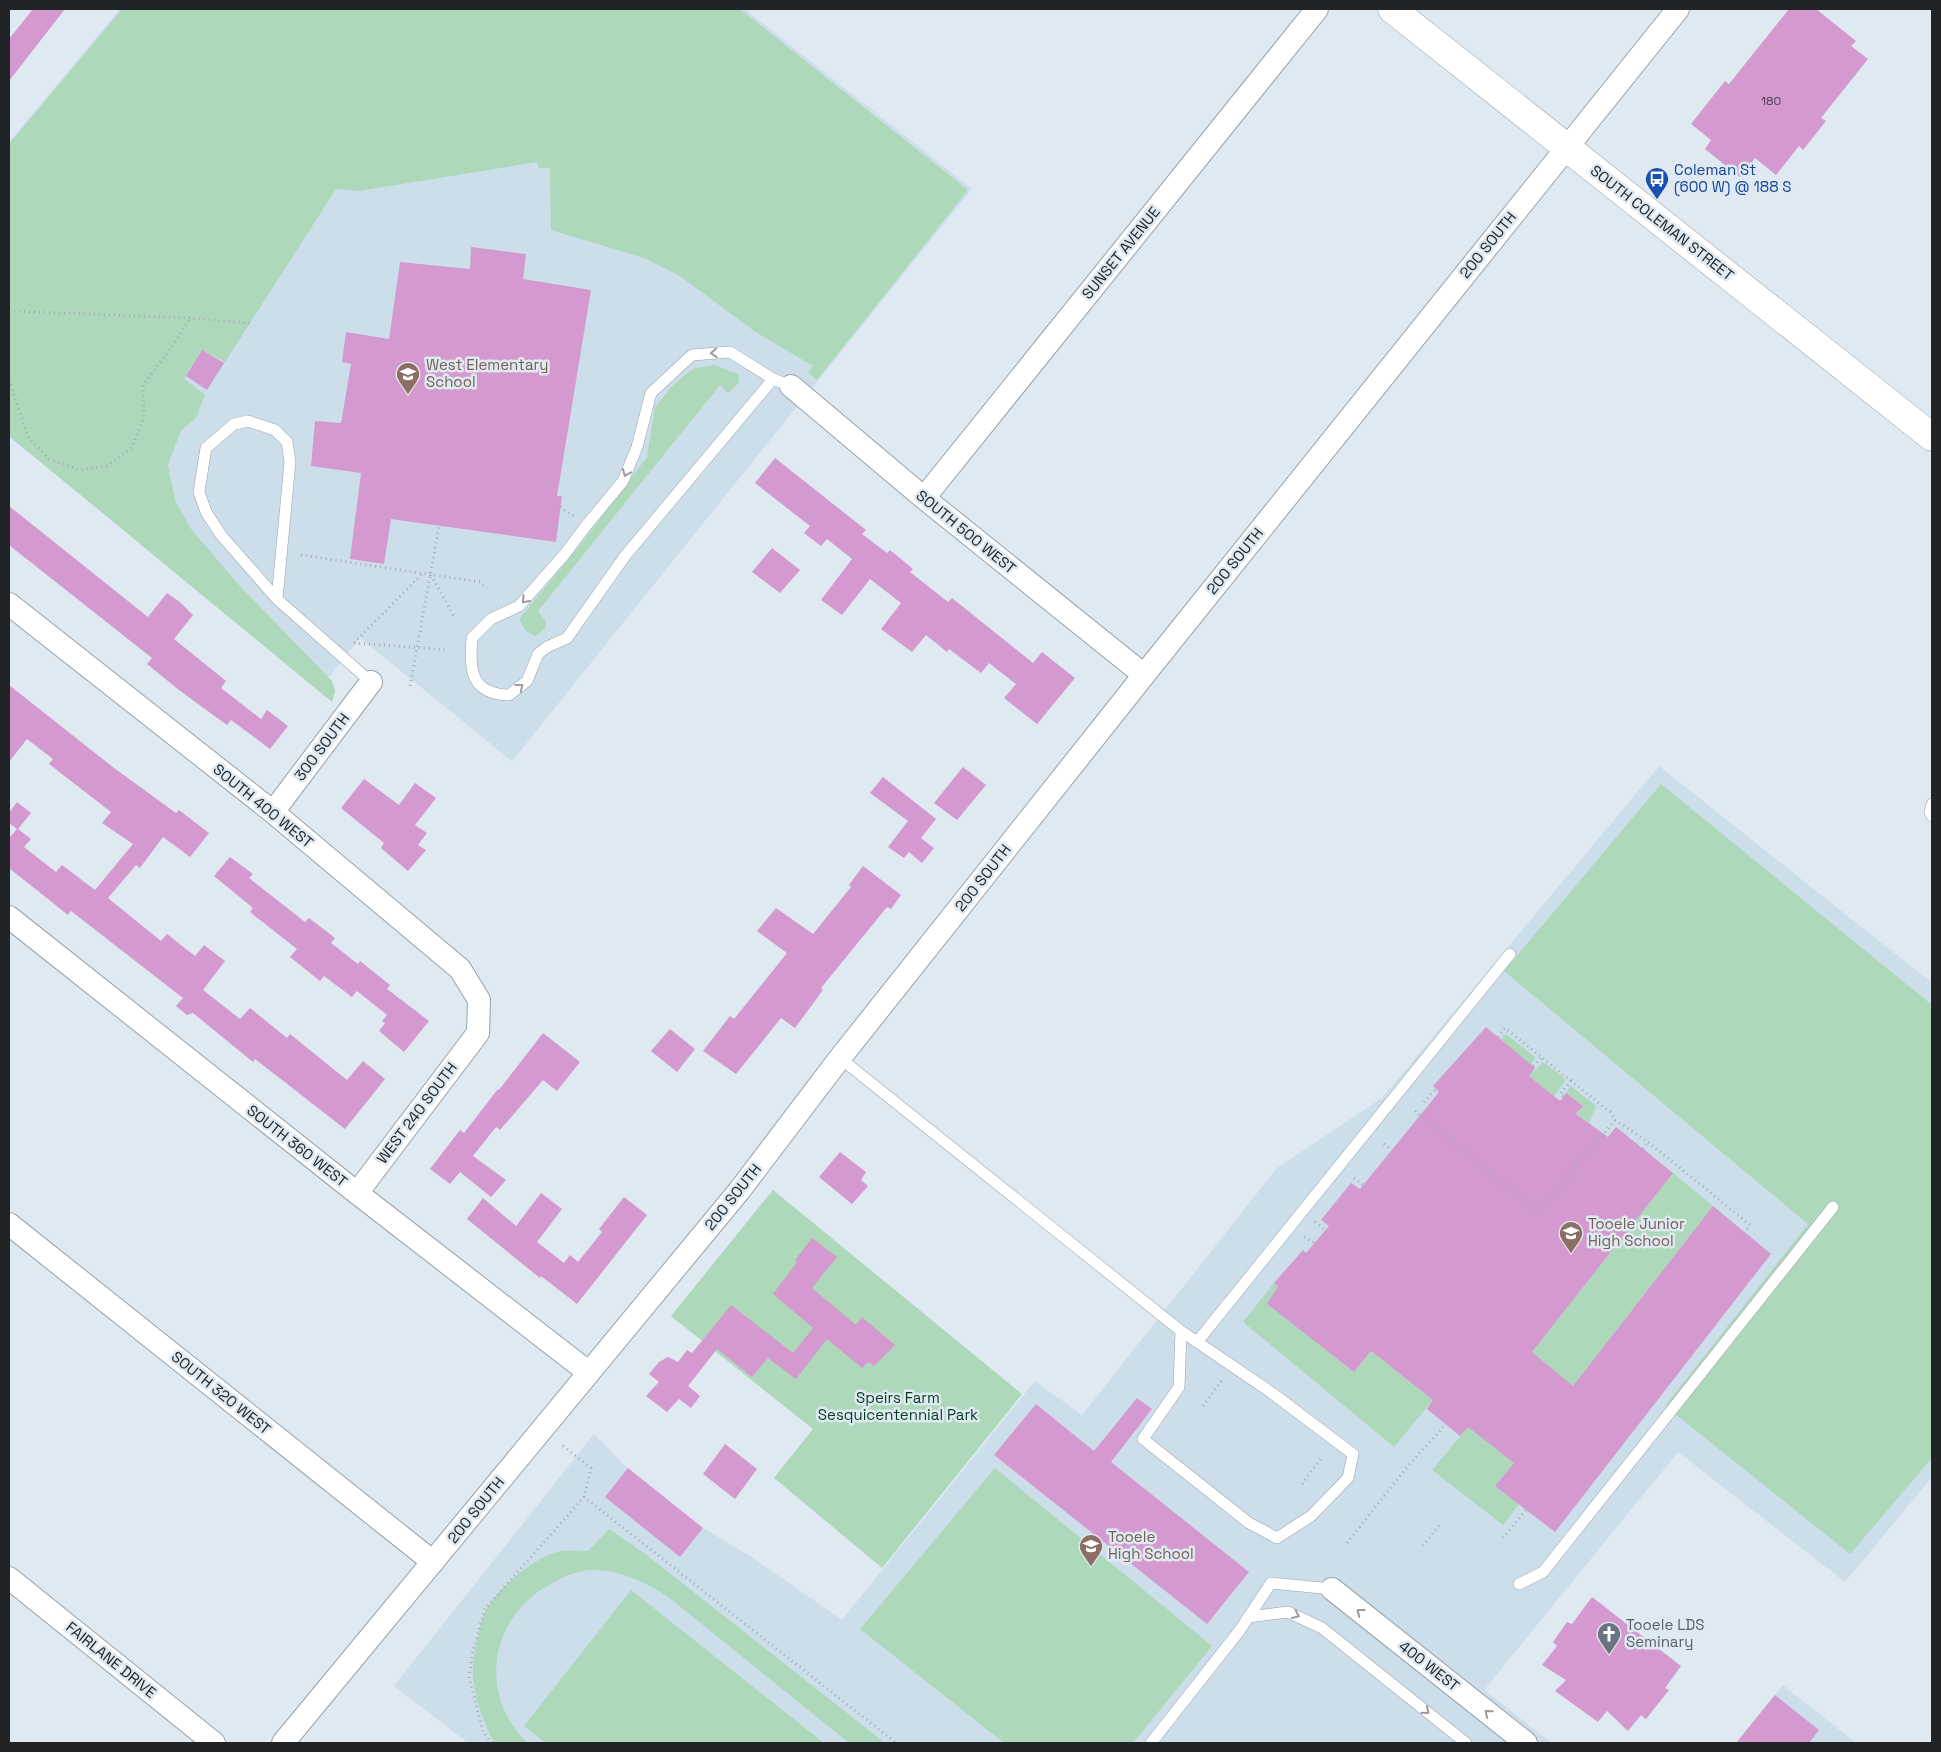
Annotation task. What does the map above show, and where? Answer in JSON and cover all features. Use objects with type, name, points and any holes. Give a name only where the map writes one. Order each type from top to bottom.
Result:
[{"type":"street","name":"SUNSET AVENUE","points":[[924,498],[1317,9]]},
{"type":"street","name":"SOUTH COLEMAN STREET","points":[[1392,9],[1932,437]]},
{"type":"street","name":"200 SOUTH","points":[[283,1743],[739,1191],[840,1058],[1144,675],[1678,9]]},
{"type":"street","name":"SOUTH 500 WEST","points":[[782,383],[1144,675]]},
{"type":"street","name":"SOUTH 400 WEST","points":[[9,604],[272,812],[460,969],[479,1000],[478,1033]]},
{"type":"street","name":"300 SOUTH","points":[[272,812],[371,682]]},
{"type":"street","name":"SOUTH 360 WEST","points":[[9,916],[357,1193],[588,1372]]},
{"type":"street","name":"WEST 240 SOUTH","points":[[357,1193],[478,1033]]},
{"type":"street","name":"SOUTH 320 WEST","points":[[9,1224],[433,1562]]},
{"type":"street","name":"FAIRLANE DRIVE","points":[[9,1578],[214,1743]]},
{"type":"street","name":"400 WEST","points":[[1332,1589],[1526,1743]]},
{"type":"lane","points":[[730,352],[782,383],[625,556],[567,638],[547,647],[538,654],[527,681],[509,695],[494,694],[480,688],[470,665],[472,638],[491,619],[519,606],[564,555],[585,526],[623,481],[637,447],[650,394],[692,355],[730,352]]},
{"type":"lane","points":[[277,599],[290,462],[287,442],[275,430],[260,424],[248,422],[234,424],[206,448],[199,492],[206,512],[221,535],[277,599],[371,682]]},
{"type":"lane","points":[[1932,804],[1930,812],[1932,816]]},
{"type":"lane","points":[[1197,1342],[1510,954]]},
{"type":"lane","points":[[840,1058],[1181,1331],[1272,1393],[1353,1454],[1348,1478],[1311,1516],[1277,1538],[1249,1523],[1143,1439],[1179,1387],[1181,1331]]},
{"type":"lane","points":[[1519,1584],[1543,1572],[1832,1207]]},
{"type":"lane","points":[[1151,1743],[1271,1583],[1332,1589]]},
{"type":"lane","points":[[1248,1616],[1288,1612],[1322,1628],[1466,1743]]},
{"type":"path","points":[[9,311],[190,318],[250,323]]},
{"type":"path","points":[[9,380],[16,397],[21,422],[28,437],[49,459],[79,470],[106,466],[132,447],[144,418],[143,385],[174,344],[190,318]]},
{"type":"path","points":[[560,507],[579,519]]},
{"type":"path","points":[[410,686],[439,527]]},
{"type":"path","points":[[301,555],[480,582],[486,589]]},
{"type":"path","points":[[422,574],[354,643],[418,646],[448,650]]},
{"type":"path","points":[[431,575],[455,618]]},
{"type":"path","points":[[1498,1037],[1505,1028],[1610,1112],[1615,1120],[1648,1142],[1750,1225],[1744,1233]]},
{"type":"path","points":[[1533,1066],[1541,1058]]},
{"type":"path","points":[[1563,1096],[1560,1094],[1571,1081]]},
{"type":"path","points":[[1424,1102],[1436,1089]]},
{"type":"path","points":[[1415,1111],[1538,1212],[1615,1120]]},
{"type":"path","points":[[1643,1149],[1648,1142]]},
{"type":"path","points":[[1384,1144],[1392,1150]]},
{"type":"path","points":[[1354,1178],[1363,1185]]},
{"type":"path","points":[[1315,1222],[1325,1230]]},
{"type":"path","points":[[1304,1237],[1315,1243]]},
{"type":"path","points":[[1203,1406],[1224,1379]]},
{"type":"path","points":[[1347,1544],[1408,1466],[1446,1424]]},
{"type":"path","points":[[492,1743],[483,1732],[469,1677],[473,1650],[484,1609],[584,1497],[591,1468],[563,1446]]},
{"type":"path","points":[[1302,1484],[1322,1457]]},
{"type":"path","points":[[584,1497],[896,1743]]},
{"type":"path","points":[[1503,1538],[1526,1510]]},
{"type":"path","points":[[1422,1546],[1440,1524]]},
{"type":"shaded area","name":"West Elementary School","points":[[120,9],[745,9],[972,189],[512,761],[360,638],[320,688],[9,437],[9,142]]},
{"type":"shaded area","name":"Tooele Junior High School","points":[[1659,766],[1932,983],[1932,1477],[1845,1582],[1678,1452],[1484,1690],[1552,1743],[468,1743],[394,1686],[594,1434],[628,1469],[703,1528],[750,1556],[842,1620],[1035,1381],[1082,1415],[1277,1168],[1382,1098]]},
{"type":"shaded area","points":[[1783,1685],[1856,1743],[1736,1743]]},
{"type":"green space","points":[[122,9],[740,9],[968,190],[817,380],[808,372],[813,366],[754,331],[680,276],[644,258],[551,230],[550,168],[539,168],[537,162],[359,191],[336,189],[225,362],[202,350],[184,379],[205,395],[196,418],[181,430],[168,465],[175,500],[191,529],[239,585],[332,681],[335,691],[332,702],[9,436],[9,144]]},
{"type":"green space","points":[[715,365],[738,374],[739,383],[728,393],[720,385],[538,611],[546,622],[545,629],[535,636],[526,631],[519,619],[581,544],[647,457],[655,407],[675,383],[694,368]]},
{"type":"green space","points":[[1661,784],[1932,1005],[1932,1458],[1850,1554],[1665,1406],[1808,1224],[1504,971]]},
{"type":"green space","points":[[1504,1035],[1507,1035],[1535,1057],[1531,1065],[1518,1054],[1497,1051],[1504,1042],[1501,1039]]},
{"type":"green space","points":[[1543,1062],[1563,1077],[1565,1081],[1554,1096],[1529,1076]]},
{"type":"green space","points":[[1571,1086],[1596,1106],[1589,1123],[1577,1114],[1583,1106],[1566,1093]]},
{"type":"green space","points":[[1673,1173],[1713,1206],[1573,1386],[1532,1352]]},
{"type":"green space","name":"Speirs Farm Sesquicentennial Park","points":[[773,1190],[1022,1394],[882,1568],[774,1478],[813,1429],[671,1316]]},
{"type":"green space","points":[[1274,1283],[1278,1286],[1267,1304],[1354,1372],[1371,1351],[1433,1400],[1394,1447],[1243,1322]]},
{"type":"green space","points":[[1468,1427],[1514,1463],[1495,1486],[1519,1504],[1503,1525],[1432,1470]]},
{"type":"green space","points":[[995,1468],[1212,1646],[1133,1743],[1004,1743],[860,1629]]},
{"type":"green space","points":[[609,1529],[644,1553],[885,1743],[849,1743],[667,1596],[633,1578],[606,1571],[590,1570],[565,1576],[549,1585],[529,1599],[513,1617],[503,1637],[497,1658],[497,1680],[501,1702],[511,1723],[527,1743],[494,1743],[478,1703],[473,1677],[477,1643],[486,1610],[500,1592],[529,1566],[540,1559],[561,1551],[588,1551]]},
{"type":"green space","points":[[631,1590],[824,1743],[546,1743],[524,1726]]},
{"type":"building","points":[[33,9],[65,9],[9,81],[9,39]]},
{"type":"building","points":[[1789,9],[1816,9],[1856,41],[1851,46],[1868,59],[1821,118],[1826,121],[1803,150],[1799,146],[1776,175],[1755,158],[1740,177],[1705,149],[1711,140],[1691,124],[1725,81],[1729,84]]},
{"type":"building","points":[[471,247],[526,254],[523,279],[591,290],[557,496],[562,496],[556,542],[391,519],[384,564],[350,559],[361,473],[311,466],[315,421],[341,423],[351,364],[342,362],[346,332],[389,339],[400,262],[470,269]]},
{"type":"building","points":[[202,350],[224,363],[207,390],[186,376]]},
{"type":"building","points":[[775,458],[866,530],[862,534],[887,553],[890,550],[913,569],[910,572],[948,602],[952,598],[1033,663],[1042,652],[1075,678],[1037,724],[1004,698],[1016,684],[989,663],[981,673],[949,649],[947,652],[926,635],[912,652],[881,629],[901,603],[870,579],[842,615],[821,600],[852,559],[827,539],[821,546],[804,533],[810,526],[755,483]]},
{"type":"building","points":[[9,506],[148,617],[167,593],[180,602],[193,615],[174,639],[226,681],[221,688],[261,719],[267,710],[288,726],[270,749],[231,720],[227,725],[179,690],[147,664],[152,658],[9,545]]},
{"type":"building","points":[[772,548],[800,570],[780,593],[752,572]]},
{"type":"building","points":[[9,685],[114,768],[176,813],[179,810],[209,833],[190,857],[163,837],[140,868],[136,865],[108,898],[161,941],[167,934],[195,956],[204,945],[225,961],[203,990],[240,1019],[250,1008],[287,1038],[290,1034],[347,1080],[363,1061],[385,1079],[345,1129],[255,1059],[253,1062],[193,1013],[187,1015],[176,1006],[183,998],[71,911],[68,915],[9,868],[9,836],[17,829],[9,823],[9,813],[17,802],[31,813],[18,829],[31,839],[24,847],[56,872],[62,865],[95,890],[133,844],[102,823],[111,812],[49,764],[53,759],[27,739],[9,762]]},
{"type":"building","points":[[963,767],[986,785],[957,820],[934,803]]},
{"type":"building","points":[[883,777],[936,819],[921,838],[934,848],[922,863],[909,852],[904,858],[888,847],[908,821],[870,793]]},
{"type":"building","points":[[364,779],[399,805],[415,783],[436,798],[415,825],[427,833],[418,845],[426,850],[408,871],[381,848],[384,843],[341,808]]},
{"type":"building","points":[[230,857],[253,874],[249,878],[305,922],[309,918],[335,938],[331,943],[358,964],[360,961],[390,985],[387,989],[429,1021],[404,1052],[379,1031],[385,1023],[382,1021],[387,1015],[357,991],[352,997],[324,976],[320,981],[290,957],[297,949],[250,912],[253,908],[214,876]]},
{"type":"building","points":[[863,866],[901,895],[891,909],[887,907],[821,988],[823,990],[795,1028],[781,1018],[736,1074],[703,1051],[730,1016],[734,1019],[787,953],[757,931],[776,908],[813,934],[851,887],[849,885]]},
{"type":"building","points":[[1486,1027],[1535,1068],[1529,1076],[1560,1101],[1566,1093],[1583,1106],[1576,1114],[1608,1137],[1616,1127],[1673,1173],[1532,1352],[1573,1386],[1713,1206],[1771,1254],[1555,1532],[1495,1486],[1514,1463],[1468,1427],[1460,1436],[1427,1409],[1433,1400],[1371,1351],[1354,1372],[1267,1304],[1278,1286],[1274,1283],[1303,1250],[1306,1253],[1329,1226],[1321,1220],[1351,1183],[1360,1189],[1439,1092],[1433,1086]]},
{"type":"building","points":[[670,1029],[695,1049],[677,1072],[651,1051]]},
{"type":"building","points":[[543,1033],[580,1062],[557,1091],[543,1080],[500,1130],[496,1127],[473,1156],[506,1180],[491,1197],[460,1172],[450,1184],[430,1169],[460,1130],[464,1133]]},
{"type":"building","points":[[840,1152],[866,1172],[861,1180],[868,1186],[852,1204],[819,1177]]},
{"type":"building","points":[[541,1193],[562,1209],[537,1242],[564,1263],[570,1255],[578,1262],[602,1232],[599,1229],[624,1197],[647,1215],[577,1304],[541,1276],[540,1278],[467,1219],[483,1198],[516,1226]]},
{"type":"building","points":[[812,1238],[837,1257],[812,1288],[856,1325],[862,1317],[895,1345],[874,1366],[868,1362],[862,1368],[827,1339],[796,1379],[768,1358],[752,1377],[717,1349],[688,1386],[700,1396],[691,1408],[679,1399],[667,1412],[646,1396],[659,1382],[649,1374],[659,1362],[668,1357],[678,1362],[687,1350],[692,1353],[731,1305],[793,1353],[813,1328],[773,1294]]},
{"type":"building","points":[[1137,1398],[1152,1409],[1111,1462],[1249,1572],[1207,1624],[994,1455],[1036,1404],[1094,1451]]},
{"type":"building","points":[[725,1444],[757,1469],[735,1499],[703,1474]]},
{"type":"building","points":[[628,1468],[703,1528],[680,1557],[605,1497]]},
{"type":"building","name":"Tooele LDS Seminary","points":[[1592,1597],[1681,1666],[1665,1688],[1669,1690],[1646,1719],[1641,1715],[1628,1731],[1607,1711],[1598,1722],[1555,1691],[1566,1680],[1542,1665],[1557,1646],[1553,1642],[1567,1622],[1572,1624]]},
{"type":"building","points":[[1775,1695],[1819,1730],[1809,1743],[1736,1743]]},
{"type":"place","name":"Coleman St (600 W) @ 188 S","points":[[1657,200]]},
{"type":"place","name":"West Elementary School","points":[[408,395]]},
{"type":"place","name":"Tooele Junior High School","points":[[1571,1254]]},
{"type":"place","name":"Tooele High School","points":[[1091,1567]]},
{"type":"place","name":"Tooele LDS Seminary","points":[[1609,1655]]}]
